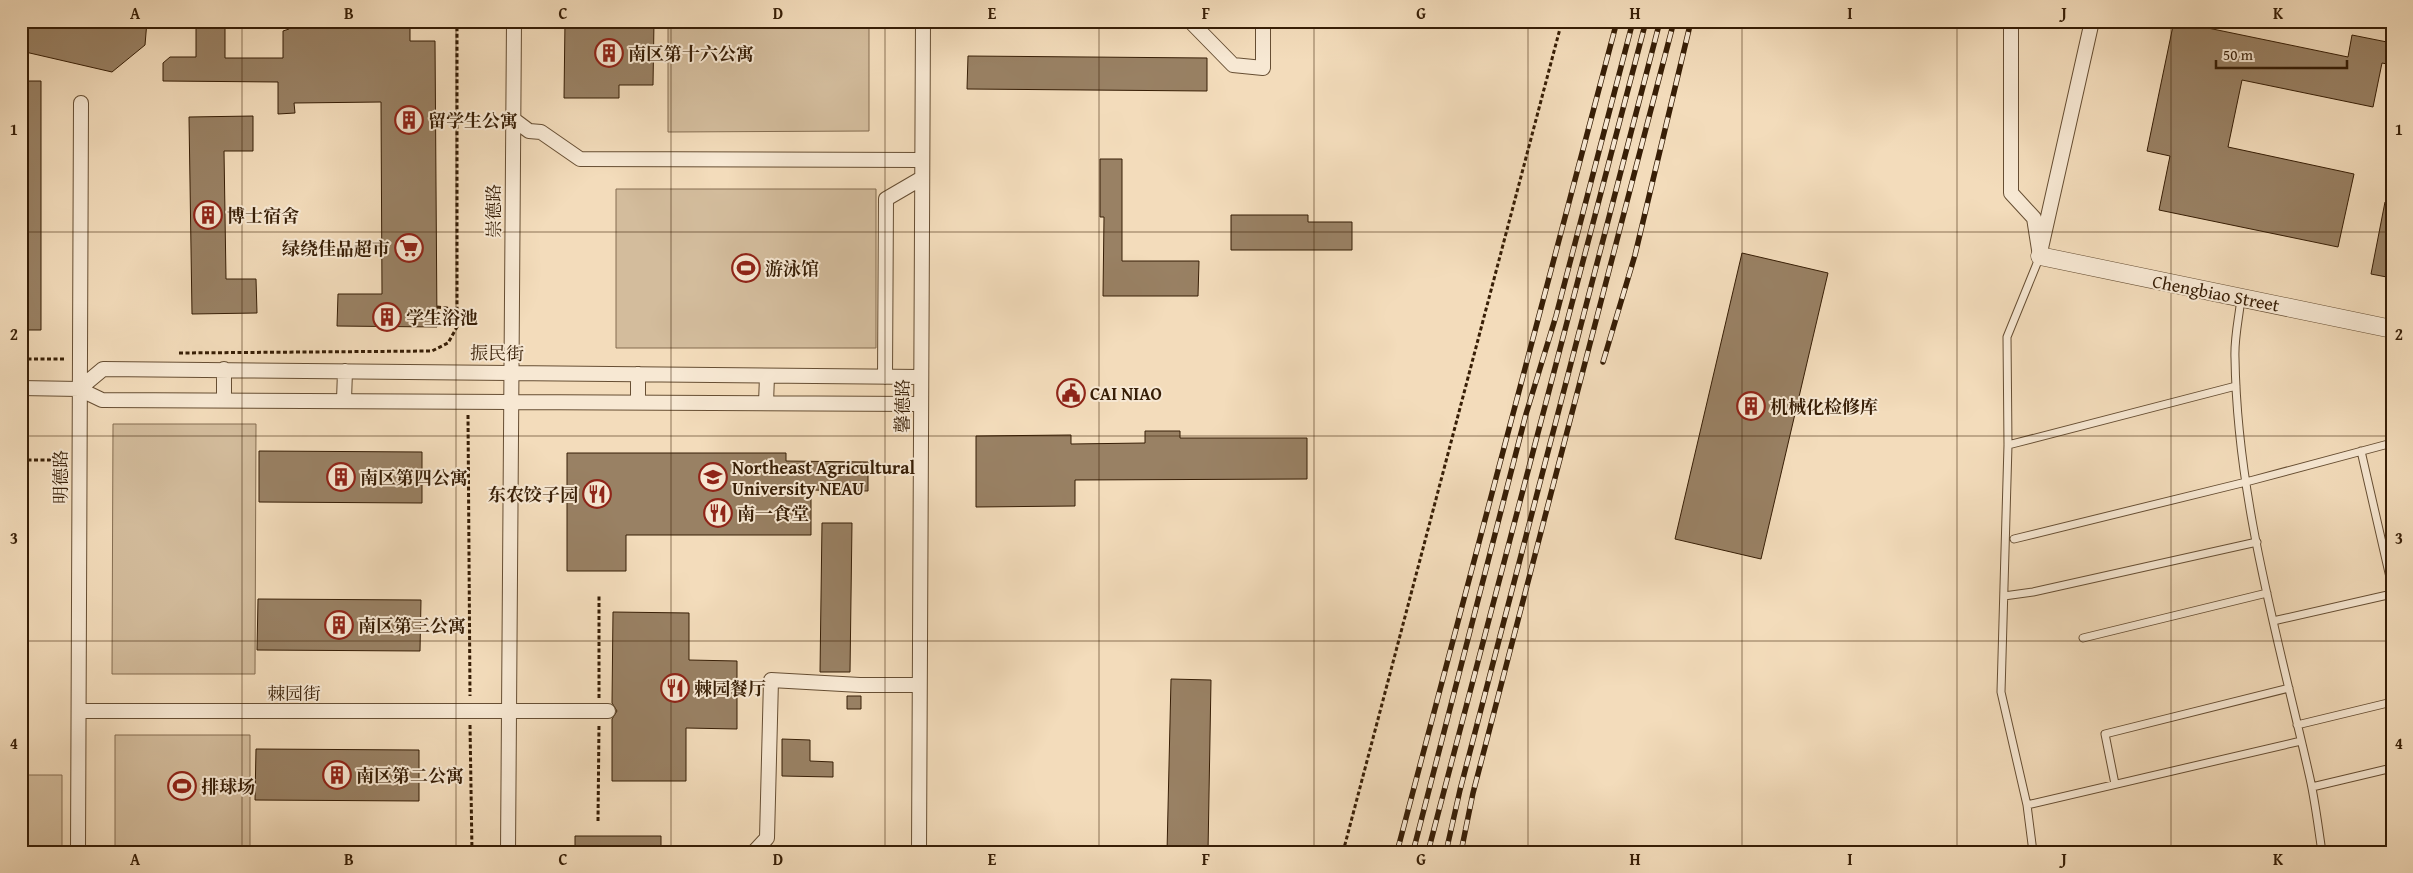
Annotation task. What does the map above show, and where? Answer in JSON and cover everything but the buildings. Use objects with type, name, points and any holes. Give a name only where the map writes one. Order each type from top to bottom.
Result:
[{"type":"street","name":"崇德路","points":[[508,852],[514,21]]},
{"type":"street","name":"馨德路","points":[[919,852],[922,21]]},
{"type":"street","points":[[1190,21],[1233,65],[1263,68],[1263,21]]},
{"type":"street","points":[[2011,21],[2011,193],[2034,218],[2040,256]]},
{"type":"street","points":[[2040,256],[2092,21]]},
{"type":"street","name":"明德路","points":[[78,852],[81,103]]},
{"type":"street","points":[[513,118],[529,131],[541,132],[580,159],[922,160]]},
{"type":"street","points":[[885,377],[886,199],[922,178]]},
{"type":"street","name":"Chengbiao Street","points":[[2040,256],[2392,329]]},
{"type":"street","name":"振民街","points":[[79,389],[104,369],[920,377]]},
{"type":"street","points":[[224,369],[224,400]]},
{"type":"street","points":[[344,371],[344,400]]},
{"type":"street","points":[[638,374],[638,402]]},
{"type":"street","points":[[766,403],[767,376]]},
{"type":"street","points":[[21,388],[79,389],[102,400],[920,404]]},
{"type":"street","points":[[754,852],[767,838],[772,680],[860,685],[919,685]]},
{"type":"street","name":"棘园街","points":[[79,711],[608,711]]},
{"type":"lane","points":[[2033,852],[2027,804],[2001,692],[2008,444],[2007,337],[2040,256]]},
{"type":"lane","points":[[2241,298],[2234,356],[2239,432],[2246,482],[2273,621],[2312,787],[2322,852]]},
{"type":"lane","points":[[2008,444],[2236,386]]},
{"type":"lane","points":[[2014,539],[2246,482],[2392,442]]},
{"type":"lane","points":[[2361,451],[2392,586]]},
{"type":"lane","points":[[2004,596],[2033,592],[2257,542]]},
{"type":"lane","points":[[2083,638],[2267,593]]},
{"type":"lane","points":[[2273,621],[2392,594]]},
{"type":"lane","points":[[2115,784],[2105,734],[2289,688]]},
{"type":"lane","points":[[2298,725],[2392,702]]},
{"type":"lane","points":[[2027,804],[2301,741]]},
{"type":"lane","points":[[2312,787],[2392,768]]},
{"type":"path","points":[[176,353],[432,351],[448,343],[457,327],[457,21]]},
{"type":"path","points":[[1343,852],[1562,21]]},
{"type":"path","points":[[437,307],[447,308],[450,311],[457,327]]},
{"type":"path","points":[[21,359],[79,358]]},
{"type":"path","points":[[468,401],[472,852]]},
{"type":"path","points":[[21,460],[79,460]]},
{"type":"shaded area","points":[[668,21],[869,21],[869,131],[668,132]]},
{"type":"shaded area","name":"游泳馆","points":[[616,189],[876,189],[876,348],[616,348]]},
{"type":"shaded area","points":[[113,424],[256,424],[255,674],[112,674]]},
{"type":"shaded area","name":"排球场","points":[[115,735],[250,735],[250,852],[115,852]]},
{"type":"shaded area","points":[[21,775],[62,775],[62,852],[21,852]]},
{"type":"railway","points":[[1397,852],[1617,21]]},
{"type":"railway","points":[[1413,852],[1526,414],[1556,316],[1633,21]]},
{"type":"railway","points":[[1428,852],[1646,21]]},
{"type":"railway","points":[[1446,852],[1460,790],[1660,21]]},
{"type":"railway","points":[[1461,852],[1473,793],[1674,21]]},
{"type":"railway","points":[[1603,362],[1635,255],[1691,21]]},
{"type":"place","name":"南区第十六公寓","points":[[609,53]]},
{"type":"place","name":"留学生公寓","points":[[409,120]]},
{"type":"place","name":"博士宿舍","points":[[208,215]]},
{"type":"place","name":"绿绕佳品超市","points":[[409,248]]},
{"type":"place","name":"游泳馆","points":[[746,268]]},
{"type":"place","name":"学生浴池","points":[[387,317]]},
{"type":"place","name":"CAI NIAO","points":[[1071,393]]},
{"type":"place","name":"机械化检修库","points":[[1751,406]]},
{"type":"place","name":"南区第四公寓","points":[[341,477]]},
{"type":"place","name":"Northeast Agricultural University NEAU","points":[[713,477]]},
{"type":"place","name":"东农饺子园","points":[[597,494]]},
{"type":"place","name":"南一食堂","points":[[718,513]]},
{"type":"place","name":"南区第三公寓","points":[[339,625]]},
{"type":"place","name":"棘园餐厅","points":[[675,688]]},
{"type":"place","name":"南区第二公寓","points":[[337,775]]},
{"type":"place","name":"排球场","points":[[182,786]]}]
